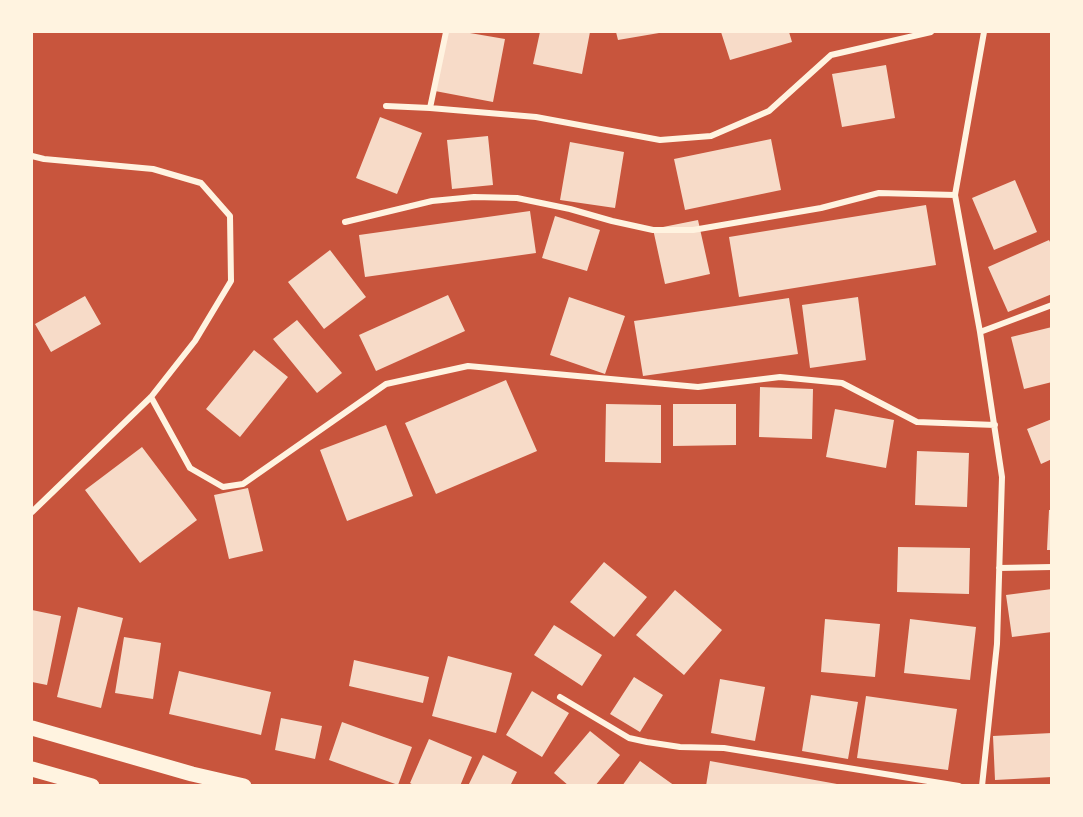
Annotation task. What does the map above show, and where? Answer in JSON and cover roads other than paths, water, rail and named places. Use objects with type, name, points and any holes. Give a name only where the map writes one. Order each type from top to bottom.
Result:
[{"type":"main road","points":[[32,728],[192,774],[244,786]]},
{"type":"main road","points":[[32,769],[92,786]]},
{"type":"street","points":[[430,108],[446,32]]},
{"type":"street","points":[[386,106],[536,117],[660,140],[711,136],[769,111],[831,55],[931,32]]},
{"type":"street","points":[[982,786],[997,644],[1002,477],[980,332],[955,195],[984,32]]},
{"type":"street","points":[[32,156],[153,169],[201,183],[230,216],[231,281],[195,341],[151,397],[32,512]]},
{"type":"street","points":[[345,222],[432,201],[474,197],[517,198],[653,230],[693,230],[821,208],[879,193],[955,195]]},
{"type":"street","points":[[980,332],[1052,305]]},
{"type":"street","points":[[151,397],[190,468],[223,487],[243,484],[386,384],[468,366],[698,387],[780,376],[842,383],[917,422],[995,425]]},
{"type":"street","points":[[999,568],[1052,567]]},
{"type":"street","points":[[560,697],[629,738],[646,742],[680,747],[724,748],[959,786]]}]
